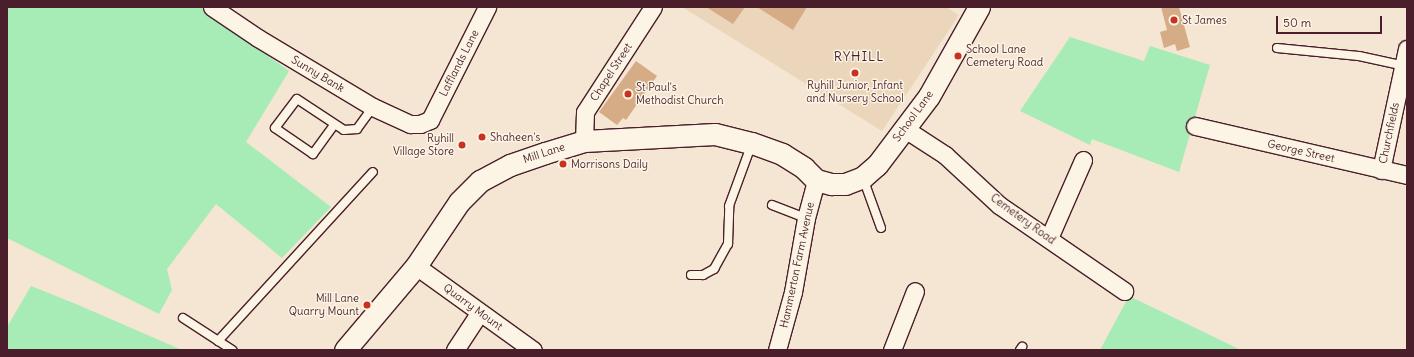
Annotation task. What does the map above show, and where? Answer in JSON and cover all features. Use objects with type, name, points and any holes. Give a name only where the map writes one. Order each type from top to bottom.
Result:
[{"type":"street","name":"Sunny Bank","points":[[212,7],[258,38],[373,107],[410,124],[420,124],[430,120]]},
{"type":"street","name":"Lafflands Lane","points":[[430,120],[487,7]]},
{"type":"street","name":"Chapel Street","points":[[584,141],[585,112],[653,7]]},
{"type":"street","name":"School Lane","points":[[816,180],[831,184],[845,184],[863,177],[877,164],[930,96],[980,7]]},
{"type":"street","name":"Churchfields","points":[[1381,170],[1405,66],[1407,49]]},
{"type":"street","name":"George Street","points":[[1195,126],[1407,175]]},
{"type":"street","name":"Cemetery Road","points":[[905,129],[945,155],[999,205],[1050,238],[1124,291]]},
{"type":"street","name":"Mill Lane","points":[[345,350],[416,266],[459,202],[480,182],[510,165],[584,141],[715,134],[752,143],[782,154],[804,168],[816,180]]},
{"type":"street","points":[[1050,238],[1083,160]]},
{"type":"street","name":"Hammerton Farm Avenue","points":[[782,349],[806,218],[816,180]]},
{"type":"street","name":"Quarry Mount","points":[[416,266],[480,312],[534,345]]},
{"type":"street","points":[[892,350],[915,291]]},
{"type":"street","points":[[455,350],[480,312]]},
{"type":"lane","points":[[1277,48],[1359,56],[1405,66]]},
{"type":"lane","points":[[334,125],[313,154],[275,128],[297,100],[344,130],[357,129],[373,107]]},
{"type":"lane","points":[[691,275],[703,275],[714,269],[728,244],[728,217],[733,192],[752,143]]},
{"type":"lane","points":[[218,341],[373,172]]},
{"type":"lane","points":[[863,177],[881,228]]},
{"type":"lane","points":[[772,205],[806,218]]},
{"type":"lane","points":[[183,318],[232,350]]},
{"type":"shaded area","name":"Ryhill Junior, Infant and Nursery School","points":[[682,7],[946,7],[959,15],[882,131]]},
{"type":"green space","points":[[7,7],[202,7],[289,71],[246,142],[331,207],[282,258],[216,204],[167,269],[172,290],[159,314],[7,238]]},
{"type":"green space","points":[[1070,37],[1144,61],[1150,46],[1210,65],[1179,172],[1092,139],[1090,145],[1020,111]]},
{"type":"green space","points":[[31,286],[182,350],[7,350],[7,327]]},
{"type":"green space","points":[[1129,296],[1241,350],[1100,350]]},
{"type":"building","points":[[706,7],[745,7],[733,24]]},
{"type":"building","points":[[757,7],[807,7],[793,30]]},
{"type":"building","name":"St James","points":[[1161,7],[1179,7],[1190,47],[1177,51],[1175,44],[1164,48],[1160,32],[1167,30]]},
{"type":"building","name":"St Paul's Methodist Church","points":[[636,61],[657,76],[626,120],[623,118],[617,125],[599,112]]},
{"type":"place","name":"St James","points":[[1174,20]]},
{"type":"place","name":"School Lane Cemetery Road","points":[[958,56]]},
{"type":"place","name":"Ryhill Junior, Infant and Nursery School","points":[[855,73]]},
{"type":"place","name":"St Paul's Methodist Church","points":[[628,94]]},
{"type":"place","name":"Shaheen's","points":[[482,137]]},
{"type":"place","name":"Ryhill Village Store","points":[[462,145]]},
{"type":"place","name":"Morrisons Daily","points":[[563,164]]},
{"type":"place","name":"Mill Lane Quarry Mount","points":[[367,305]]},
{"type":"district","name":"RYHILL","points":[[859,57]]}]
